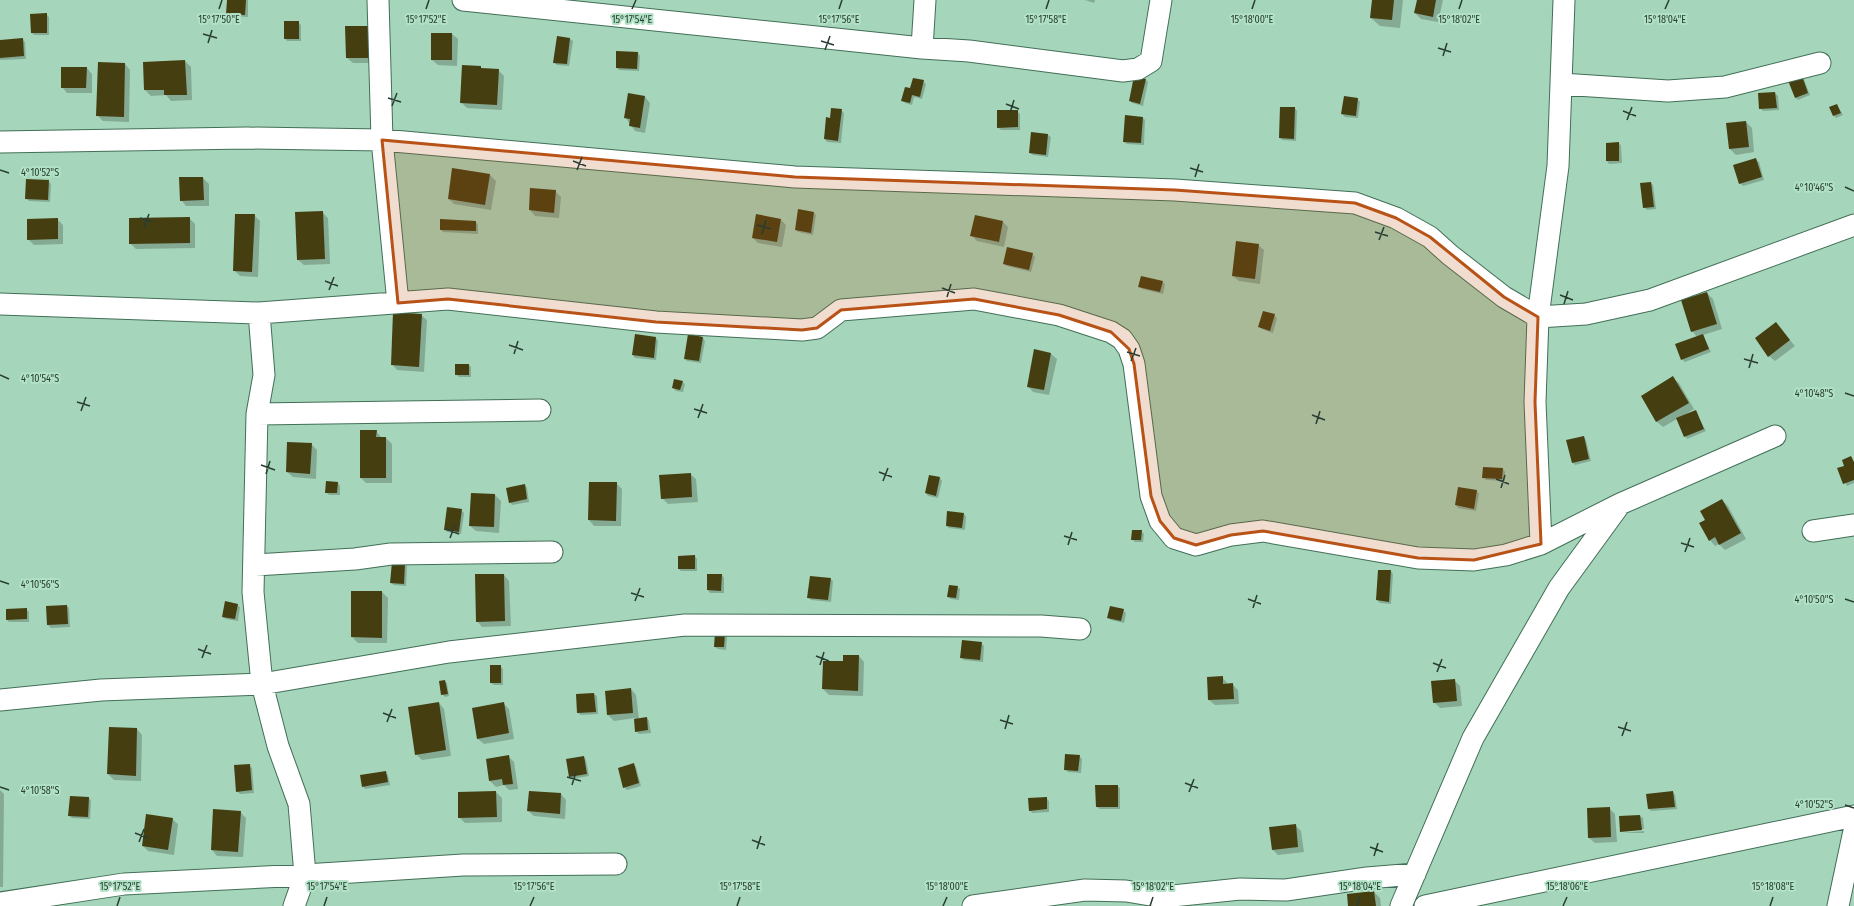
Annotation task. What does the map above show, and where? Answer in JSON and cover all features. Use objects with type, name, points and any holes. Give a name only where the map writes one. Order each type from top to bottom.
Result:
[{"type":"street","points":[[378,0],[382,140],[398,303]]},
{"type":"street","points":[[463,0],[922,48],[969,51],[1123,71],[1138,69],[1151,62],[1161,0]]},
{"type":"street","points":[[922,48],[925,0]]},
{"type":"street","points":[[1541,544],[1535,402],[1538,317],[1558,166],[1564,0]]},
{"type":"street","points":[[1561,84],[1668,91],[1725,87],[1820,63]]},
{"type":"street","points":[[0,142],[247,138],[382,140],[795,177],[1175,190],[1355,203],[1396,218],[1430,237],[1450,255],[1504,297],[1538,317],[1586,314],[1650,300],[1854,225]]},
{"type":"street","points":[[0,304],[259,313],[448,299],[656,322],[802,330],[817,328],[841,310],[974,299],[1059,315],[1111,332],[1122,339],[1130,348],[1134,364],[1151,496],[1160,521],[1174,538],[1196,545],[1231,535],[1263,532],[1418,558],[1474,560],[1506,554],[1541,544],[1620,504],[1775,436]]},
{"type":"street","points":[[259,313],[264,375],[257,414],[255,565],[253,592],[262,684],[278,746],[299,804],[305,875],[294,906]]},
{"type":"street","points":[[257,414],[540,410]]},
{"type":"street","points":[[1401,906],[1473,738],[1559,588],[1620,504]]},
{"type":"street","points":[[1814,531],[1854,525]]},
{"type":"street","points":[[255,565],[391,554],[552,552]]},
{"type":"street","points":[[0,700],[101,690],[262,684],[449,652],[685,625],[1041,626],[1080,629]]},
{"type":"street","points":[[1424,906],[1854,816]]},
{"type":"street","points":[[1838,906],[1854,831]]},
{"type":"street","points":[[0,903],[124,884],[463,865],[616,864]]},
{"type":"street","points":[[973,906],[1085,890],[1126,891],[1162,897],[1240,889],[1286,890],[1367,878],[1415,874]]},
{"type":"highlighted area","points":[[382,140],[795,177],[1175,190],[1355,203],[1396,218],[1430,237],[1504,297],[1538,317],[1535,402],[1541,544],[1474,560],[1418,558],[1263,531],[1231,535],[1196,545],[1174,538],[1160,521],[1151,496],[1134,364],[1129,349],[1111,332],[1059,315],[974,299],[841,310],[817,328],[802,330],[656,322],[448,299],[398,303]]},
{"type":"building","points":[[227,0],[246,0],[245,15],[226,14]]},
{"type":"building","points":[[1372,0],[1394,0],[1392,20],[1370,18]]},
{"type":"building","points":[[1417,0],[1436,0],[1433,17],[1414,13]]},
{"type":"building","points":[[47,13],[47,33],[31,33],[30,14]]},
{"type":"building","points":[[284,21],[299,21],[299,39],[284,39]]},
{"type":"building","points":[[345,26],[369,26],[370,58],[346,58]]},
{"type":"building","points":[[431,33],[452,33],[452,60],[431,60]]},
{"type":"building","points":[[557,36],[570,38],[567,64],[553,63]]},
{"type":"building","points":[[23,38],[24,56],[0,58],[0,40]]},
{"type":"building","points":[[616,51],[638,52],[637,69],[616,68]]},
{"type":"building","points":[[185,60],[187,95],[164,95],[164,90],[144,90],[143,62]]},
{"type":"building","points":[[98,62],[125,63],[124,117],[96,116]]},
{"type":"building","points":[[462,65],[499,69],[497,105],[460,103]]},
{"type":"building","points":[[61,67],[87,67],[86,88],[61,88]]},
{"type":"building","points":[[1801,73],[1808,93],[1795,98],[1787,78]]},
{"type":"building","points":[[1134,76],[1146,79],[1140,104],[1129,101]]},
{"type":"building","points":[[913,78],[924,80],[920,97],[912,95],[910,103],[901,101],[905,87],[910,88]]},
{"type":"building","points":[[1775,92],[1777,108],[1759,109],[1758,93]]},
{"type":"building","points":[[628,93],[645,96],[640,128],[629,126],[630,119],[624,118]]},
{"type":"building","points":[[1344,96],[1358,98],[1356,116],[1341,114]]},
{"type":"building","points":[[1837,104],[1841,113],[1833,116],[1829,107]]},
{"type":"building","points":[[1280,107],[1295,107],[1294,139],[1279,138]]},
{"type":"building","points":[[831,108],[842,109],[838,141],[824,139],[826,117],[830,118]]},
{"type":"building","points":[[997,110],[1018,110],[1018,127],[997,128]]},
{"type":"building","points":[[1125,115],[1143,117],[1141,143],[1123,142]]},
{"type":"building","points":[[1746,121],[1749,147],[1729,149],[1726,123]]},
{"type":"building","points":[[1031,132],[1048,134],[1046,155],[1029,153]]},
{"type":"building","points":[[1619,142],[1619,161],[1606,161],[1606,143]]},
{"type":"building","points":[[1756,158],[1762,177],[1739,184],[1733,165]]},
{"type":"building","points":[[452,168],[490,174],[485,205],[448,199]]},
{"type":"building","points":[[179,177],[203,177],[204,200],[180,201]]},
{"type":"building","points":[[26,179],[49,180],[48,200],[25,199]]},
{"type":"building","points":[[1651,182],[1654,207],[1643,208],[1640,183]]},
{"type":"building","points":[[530,188],[556,190],[554,213],[529,210]]},
{"type":"building","points":[[798,209],[814,212],[811,233],[795,230]]},
{"type":"building","points":[[323,211],[325,259],[297,260],[295,212]]},
{"type":"building","points":[[235,214],[255,214],[252,272],[233,271]]},
{"type":"building","points":[[756,214],[781,219],[777,242],[752,238]]},
{"type":"building","points":[[975,215],[1003,221],[999,242],[970,236]]},
{"type":"building","points":[[190,217],[190,243],[129,244],[129,218]]},
{"type":"building","points":[[58,218],[58,239],[27,240],[27,219]]},
{"type":"building","points":[[440,219],[476,221],[476,231],[440,230]]},
{"type":"building","points":[[1236,241],[1259,244],[1255,279],[1232,276]]},
{"type":"building","points":[[1007,247],[1033,253],[1029,270],[1003,264]]},
{"type":"building","points":[[1141,276],[1163,281],[1160,292],[1138,287]]},
{"type":"building","points":[[1707,292],[1717,324],[1691,332],[1681,300]]},
{"type":"building","points":[[1263,311],[1275,314],[1270,331],[1258,327]]},
{"type":"building","points":[[393,312],[422,314],[419,367],[391,365]]},
{"type":"building","points":[[1776,322],[1790,340],[1768,357],[1755,338]]},
{"type":"building","points":[[635,334],[656,337],[654,358],[632,355]]},
{"type":"building","points":[[688,334],[703,337],[699,361],[684,359]]},
{"type":"building","points":[[1703,334],[1709,349],[1681,360],[1675,344]]},
{"type":"building","points":[[1034,349],[1051,353],[1044,390],[1027,387]]},
{"type":"building","points":[[455,364],[469,364],[469,375],[455,375]]},
{"type":"building","points":[[1673,376],[1689,403],[1656,422],[1641,396]]},
{"type":"building","points":[[674,379],[683,381],[680,390],[672,388]]},
{"type":"building","points":[[1696,410],[1704,429],[1684,437],[1676,418]]},
{"type":"building","points":[[360,430],[377,430],[376,437],[386,437],[386,478],[360,478]]},
{"type":"building","points":[[1584,436],[1589,459],[1572,463],[1566,440]]},
{"type":"building","points":[[287,442],[312,443],[310,474],[286,472]]},
{"type":"building","points":[[1851,456],[1854,462],[1854,480],[1843,484],[1837,468],[1844,466],[1842,460]]},
{"type":"building","points":[[1483,467],[1503,468],[1502,479],[1482,478]]},
{"type":"building","points":[[691,473],[692,497],[661,499],[659,475]]},
{"type":"building","points":[[929,475],[940,477],[936,496],[925,493]]},
{"type":"building","points":[[326,481],[338,482],[337,493],[325,493]]},
{"type":"building","points":[[589,482],[617,482],[616,521],[588,520]]},
{"type":"building","points":[[525,484],[527,499],[509,503],[506,488]]},
{"type":"building","points":[[1458,487],[1477,490],[1474,509],[1455,505]]},
{"type":"building","points":[[471,493],[495,494],[494,527],[469,526]]},
{"type":"building","points":[[1722,499],[1741,533],[1719,545],[1715,537],[1709,541],[1699,523],[1705,520],[1700,511]]},
{"type":"building","points":[[447,507],[462,509],[459,532],[444,530]]},
{"type":"building","points":[[947,511],[964,513],[962,528],[946,526]]},
{"type":"building","points":[[1132,530],[1142,530],[1141,540],[1131,540]]},
{"type":"building","points":[[695,555],[695,569],[678,569],[678,556]]},
{"type":"building","points":[[392,562],[405,563],[404,584],[390,583]]},
{"type":"building","points":[[1378,570],[1391,570],[1389,602],[1376,600]]},
{"type":"building","points":[[475,574],[504,574],[505,621],[476,622]]},
{"type":"building","points":[[707,574],[722,574],[721,591],[707,590]]},
{"type":"building","points":[[810,576],[831,578],[828,600],[807,598]]},
{"type":"building","points":[[949,585],[958,586],[956,598],[947,597]]},
{"type":"building","points":[[351,591],[382,591],[382,638],[351,637]]},
{"type":"building","points":[[225,601],[238,604],[235,619],[222,617]]},
{"type":"building","points":[[67,605],[68,624],[47,625],[46,606]]},
{"type":"building","points":[[1110,606],[1124,609],[1121,621],[1107,618]]},
{"type":"building","points":[[27,608],[27,619],[6,620],[6,609]]},
{"type":"building","points":[[715,632],[725,633],[724,647],[714,647]]},
{"type":"building","points":[[962,640],[982,642],[980,660],[960,658]]},
{"type":"building","points":[[843,655],[859,655],[858,691],[822,689],[823,661],[843,661]]},
{"type":"building","points":[[490,665],[501,665],[501,683],[490,683]]},
{"type":"building","points":[[1223,676],[1223,684],[1233,683],[1234,699],[1208,700],[1207,677]]},
{"type":"building","points":[[1455,679],[1457,701],[1433,703],[1431,681]]},
{"type":"building","points":[[445,680],[448,694],[441,695],[439,681]]},
{"type":"building","points":[[631,688],[633,713],[607,715],[605,691]]},
{"type":"building","points":[[594,693],[596,712],[577,713],[576,694]]},
{"type":"building","points":[[439,702],[446,750],[415,755],[408,707]]},
{"type":"building","points":[[504,702],[509,733],[477,739],[472,708]]},
{"type":"building","points":[[647,717],[648,730],[635,732],[634,719]]},
{"type":"building","points":[[109,727],[137,728],[136,776],[107,774]]},
{"type":"building","points":[[1065,754],[1080,755],[1078,771],[1064,770]]},
{"type":"building","points":[[509,755],[513,784],[503,785],[502,779],[489,781],[486,759]]},
{"type":"building","points":[[584,756],[587,774],[569,777],[566,759]]},
{"type":"building","points":[[634,763],[639,783],[623,788],[618,768]]},
{"type":"building","points":[[250,764],[252,790],[236,792],[234,765]]},
{"type":"building","points":[[386,771],[388,782],[362,787],[360,775]]},
{"type":"building","points":[[1095,785],[1118,785],[1118,807],[1096,807]]},
{"type":"building","points":[[496,791],[497,817],[458,818],[458,792]]},
{"type":"building","points":[[529,791],[561,793],[560,814],[527,811]]},
{"type":"building","points":[[1673,791],[1675,807],[1648,809],[1646,794]]},
{"type":"building","points":[[70,796],[89,797],[88,817],[68,816]]},
{"type":"building","points":[[1047,797],[1047,809],[1029,811],[1028,798]]},
{"type":"building","points":[[1610,807],[1611,837],[1588,838],[1587,808]]},
{"type":"building","points":[[213,809],[241,811],[238,852],[211,850]]},
{"type":"building","points":[[146,814],[173,818],[168,850],[142,846]]},
{"type":"building","points":[[1640,815],[1642,830],[1620,832],[1619,816]]},
{"type":"building","points":[[1296,824],[1298,847],[1272,850],[1269,827]]},
{"type":"building","points":[[1374,891],[1376,906],[1348,906],[1347,894]]}]
